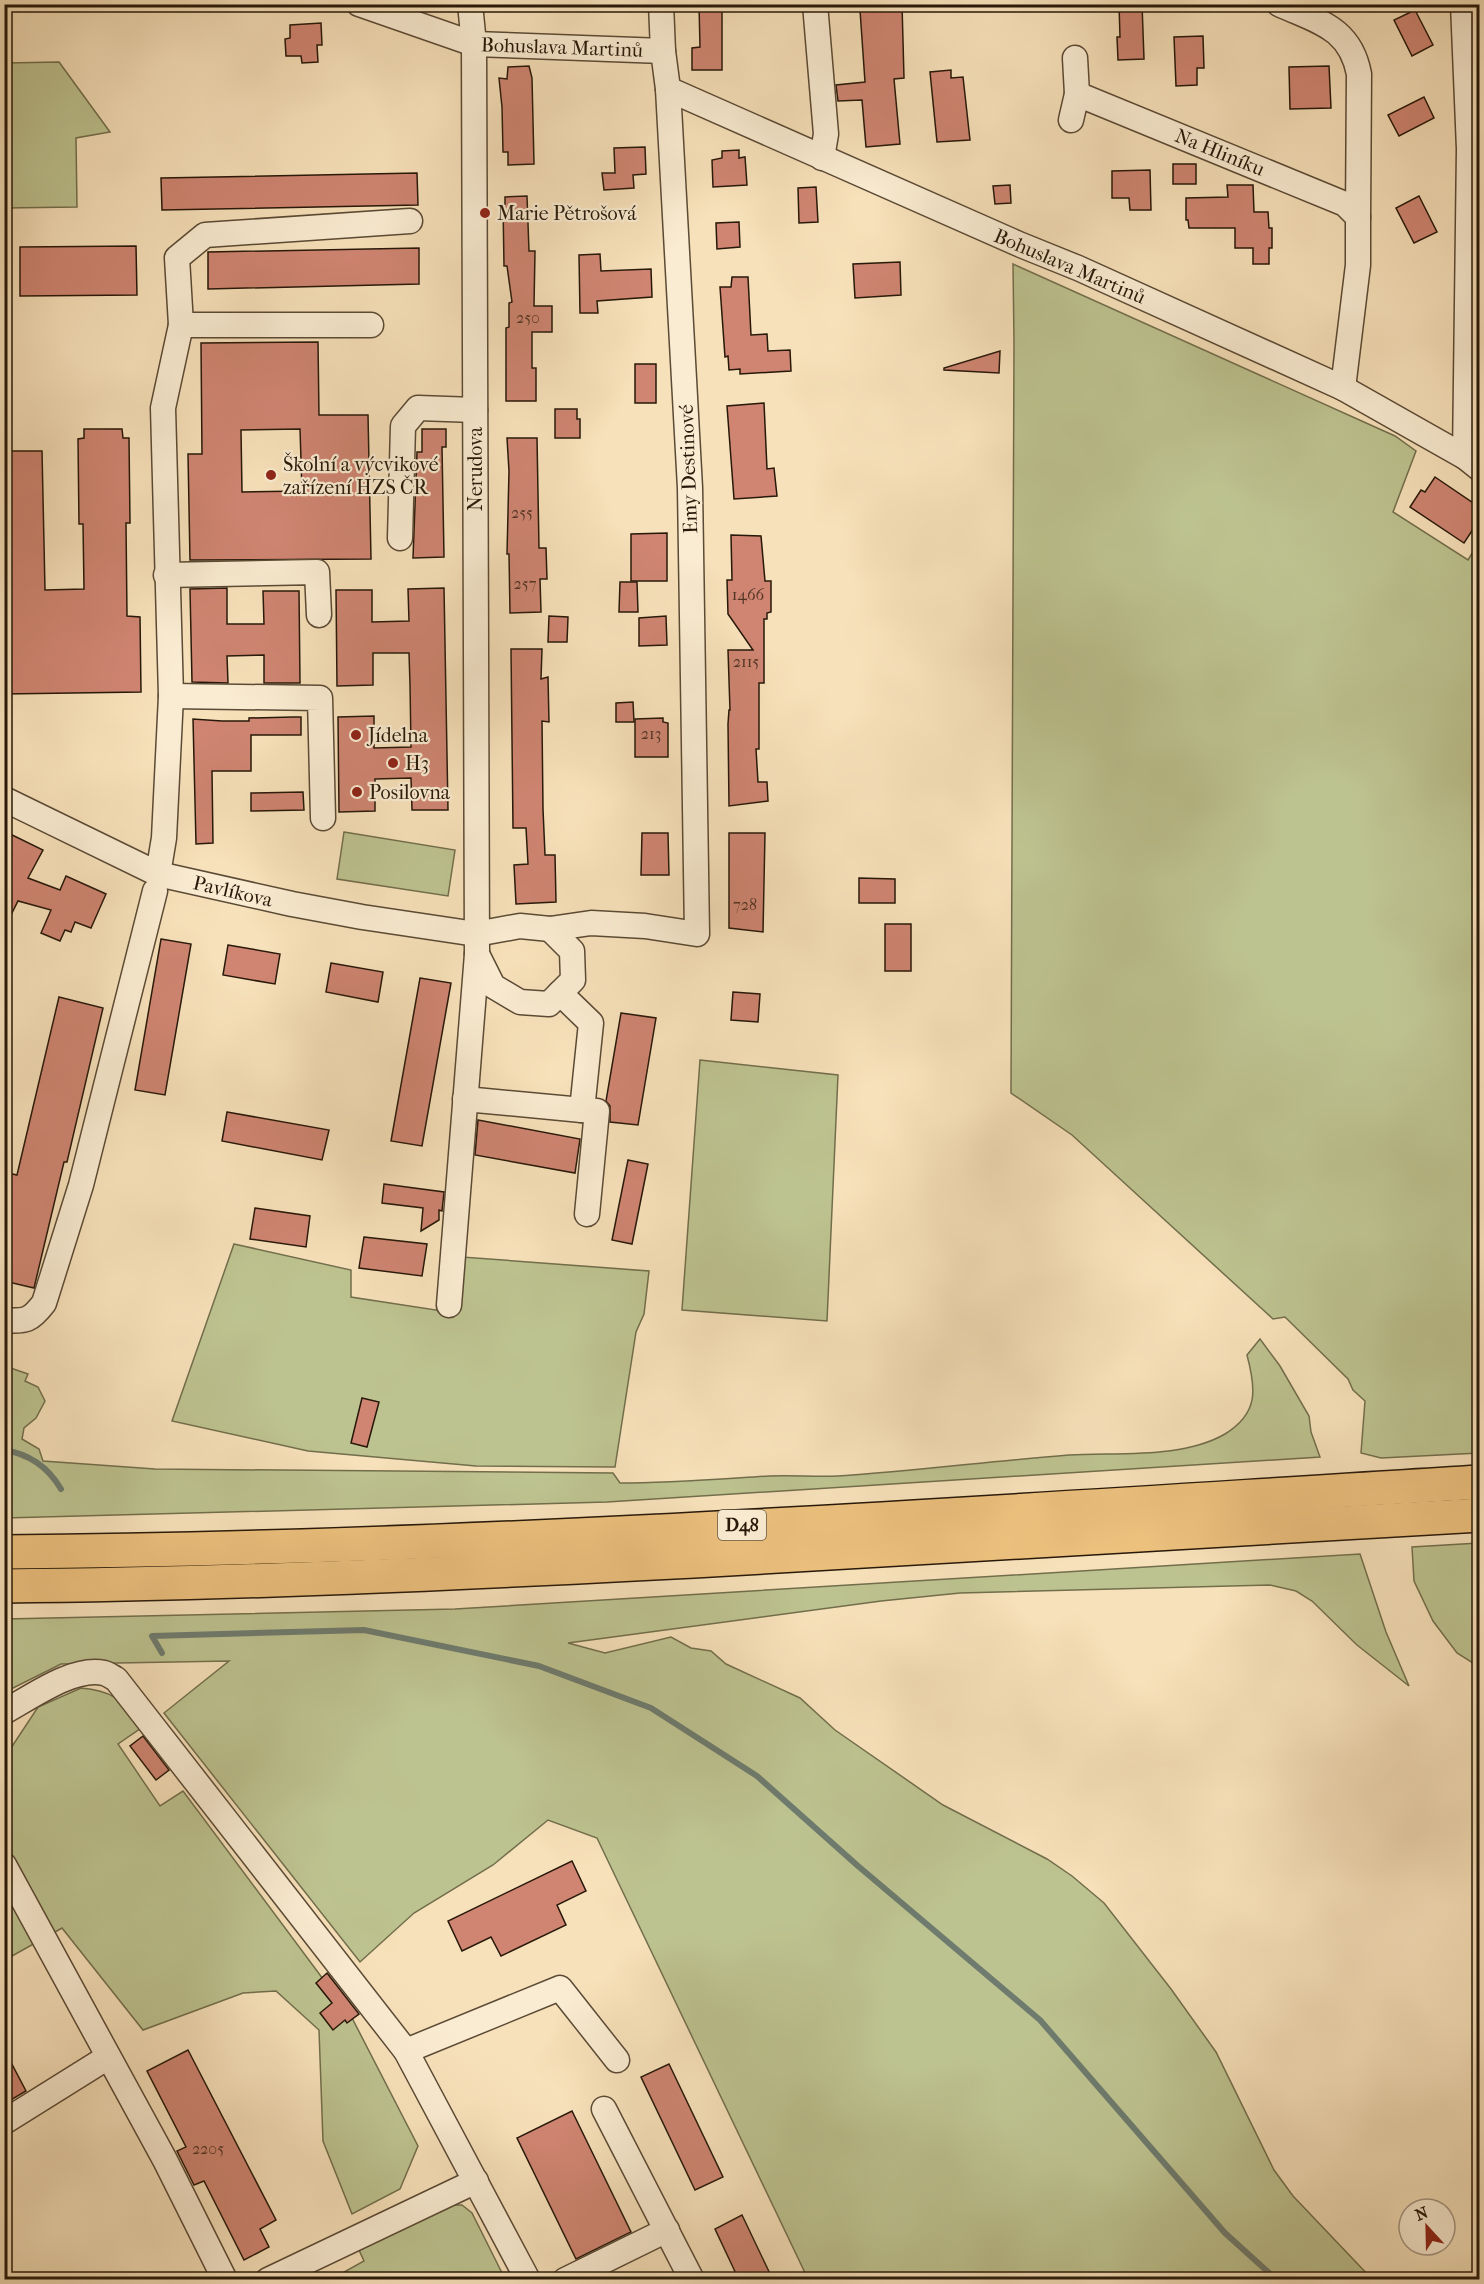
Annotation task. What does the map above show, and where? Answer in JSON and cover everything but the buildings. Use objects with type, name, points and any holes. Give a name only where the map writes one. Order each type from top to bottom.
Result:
[{"type":"highway","name":"D48","points":[[4,1552],[229,1548],[504,1538],[1479,1482]]},
{"type":"highway","name":"D48","points":[[4,1586],[205,1582],[497,1571],[910,1550],[1479,1515]]},
{"type":"street","name":"Bohuslava Martinů","points":[[359,4],[474,44],[663,51]]},
{"type":"street","name":"Nerudova","points":[[470,4],[474,44],[477,944]]},
{"type":"street","name":"Emy Destinové","points":[[661,4],[663,51],[668,89],[690,488],[697,934]]},
{"type":"street","points":[[815,4],[826,134],[822,158]]},
{"type":"street","points":[[1279,4],[1328,26],[1344,38],[1352,49],[1359,74],[1358,265],[1343,388]]},
{"type":"street","points":[[1463,4],[1469,149],[1472,463]]},
{"type":"street","points":[[1071,120],[1077,94],[1075,58]]},
{"type":"street","name":"Bohuslava Martinů","points":[[668,89],[1078,268],[1343,388],[1472,463]]},
{"type":"street","name":"Na Hliníku","points":[[1077,94],[1345,204],[1358,217]]},
{"type":"street","points":[[4,1320],[21,1322],[34,1316],[44,1303],[81,1185],[156,882],[163,844],[171,696],[163,408],[181,325],[177,258],[204,235],[410,221]]},
{"type":"street","points":[[181,325],[371,326]]},
{"type":"street","points":[[400,538],[403,426],[417,408],[475,410]]},
{"type":"street","points":[[166,574],[317,572],[319,615]]},
{"type":"street","points":[[171,696],[320,698],[323,818]]},
{"type":"street","name":"Pavlíkova","points":[[4,799],[156,882],[350,915],[477,944],[520,926],[550,929],[591,923],[645,926],[697,934]]},
{"type":"street","points":[[477,944],[493,986],[520,1002],[549,1004],[573,980],[572,951],[550,929]]},
{"type":"street","points":[[448,1305],[477,944]]},
{"type":"street","points":[[560,993],[591,1023],[582,1110]]},
{"type":"street","points":[[465,1099],[597,1112],[587,1214]]},
{"type":"street","points":[[4,1712],[66,1678],[93,1673],[104,1673],[116,1678],[406,2051],[528,2280]]},
{"type":"street","points":[[4,1865],[165,2160],[225,2280]]},
{"type":"street","points":[[406,2051],[560,1988],[617,2060]]},
{"type":"street","points":[[4,2122],[108,2057]]},
{"type":"street","points":[[604,2109],[692,2280]]},
{"type":"street","points":[[268,2280],[476,2181]]},
{"type":"street","points":[[565,2280],[667,2230]]},
{"type":"green space","points":[[59,62],[110,132],[76,138],[77,207],[5,208],[5,63]]},
{"type":"green space","points":[[1476,71],[1480,75],[1479,441],[1477,436]]},
{"type":"green space","points":[[1013,264],[1395,436],[1416,451],[1393,512],[1468,560],[1479,542],[1479,1453],[1381,1458],[1361,1453],[1365,1401],[1353,1390],[1348,1379],[1285,1317],[1273,1319],[1072,1135],[1011,1093]]},
{"type":"green space","points":[[344,832],[455,850],[448,896],[337,879]]},
{"type":"green space","points":[[700,1060],[838,1075],[827,1321],[682,1310]]},
{"type":"green space","points":[[234,1244],[351,1270],[351,1297],[455,1313],[462,1257],[649,1271],[644,1314],[636,1332],[615,1467],[476,1466],[308,1451],[172,1421]]},
{"type":"green space","points":[[1260,1339],[1280,1366],[1309,1416],[1311,1432],[1320,1457],[607,1502],[5,1518],[5,1366],[28,1374],[25,1381],[38,1387],[45,1401],[36,1418],[24,1428],[22,1439],[39,1449],[43,1461],[155,1469],[613,1473],[620,1483],[639,1483],[769,1476],[838,1476],[1069,1455],[1149,1453],[1189,1447],[1225,1434],[1244,1418],[1249,1409],[1253,1389],[1247,1355]]},
{"type":"green space","points":[[1480,1543],[1479,1667],[1457,1653],[1433,1621],[1414,1581],[1412,1547]]},
{"type":"green space","points":[[1360,1554],[1386,1632],[1409,1686],[1357,1645],[1312,1601],[1296,1591],[1270,1585],[960,1593],[881,1601],[568,1643],[605,1653],[671,1637],[691,1648],[711,1651],[726,1664],[800,1698],[835,1730],[943,1805],[1047,1859],[1072,1876],[1104,1903],[1171,1989],[1216,2052],[1274,2170],[1293,2196],[1372,2279],[808,2279],[597,1838],[548,1820],[493,1865],[414,1913],[360,1962],[164,1713],[229,1661],[61,1664],[5,1692],[5,1619],[455,1609]]},
{"type":"green space","points":[[81,1688],[111,1695],[130,1710],[144,1726],[118,1744],[160,1806],[183,1791],[352,2018],[418,2146],[400,2189],[352,2214],[323,2141],[319,2030],[276,1991],[243,1993],[143,2030],[62,1928],[5,1960],[5,1757],[38,1707]]},
{"type":"green space","points":[[446,2205],[462,2205],[472,2213],[505,2279],[330,2280],[364,2261],[359,2250]]},
{"type":"waterway","points":[[4,1450],[30,1458],[44,1468],[61,1489]]},
{"type":"waterway","points":[[162,1653],[152,1636],[364,1630],[539,1666],[651,1708],[757,1776],[858,1866],[1040,2020],[1225,2233],[1277,2280]]},
{"type":"place","name":"Marie Pětrošová","points":[[485,213]]},
{"type":"place","name":"Školní a výcvikové zařízení HZS ČR","points":[[271,475]]},
{"type":"place","name":"Jídelna","points":[[356,735]]},
{"type":"place","name":"H3","points":[[393,763]]},
{"type":"place","name":"Posilovna","points":[[357,792]]}]
